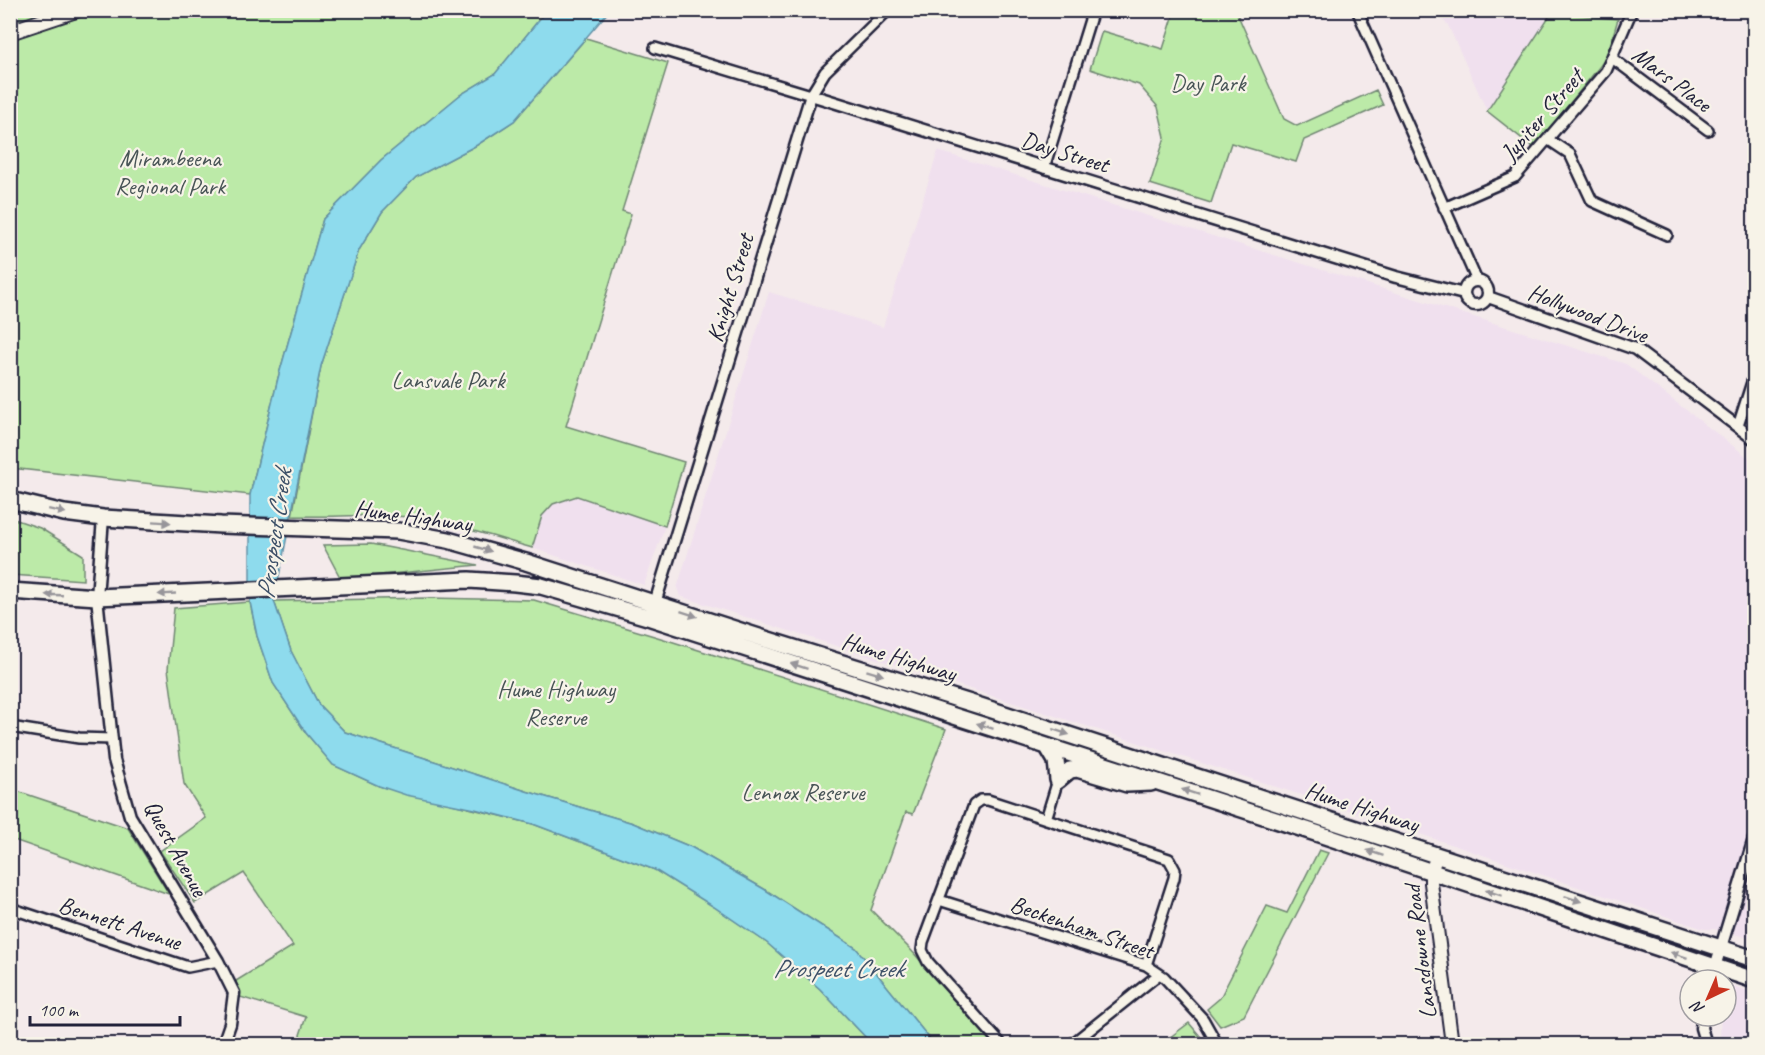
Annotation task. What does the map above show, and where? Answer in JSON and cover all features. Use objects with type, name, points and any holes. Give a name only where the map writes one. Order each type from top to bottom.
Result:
[{"type":"highway","name":"Hume Highway","points":[[10,500],[64,513],[103,518],[398,531],[448,540],[526,562],[991,709],[1755,959]]},
{"type":"highway","name":"Hume Highway","points":[[10,591],[97,597],[469,580],[541,586],[691,631],[1160,782],[1431,872],[1696,968]]},
{"type":"highway","points":[[1047,746],[1056,761],[1058,780]]},
{"type":"highway","points":[[1058,780],[1070,770],[1077,769],[1127,784],[1160,782]]},
{"type":"highway","name":"Hume Highway","points":[[1738,978],[1755,980]]},
{"type":"main road","points":[[10,32],[76,10]]},
{"type":"main road","name":"Lansdowne Road","points":[[1437,855],[1431,872],[1433,907],[1452,1044]]},
{"type":"street","name":"Knight Street","points":[[655,603],[811,95],[825,72],[888,10]]},
{"type":"street","points":[[1044,168],[1094,10]]},
{"type":"street","points":[[1357,10],[1477,281],[1487,286],[1488,297],[1483,304],[1475,305],[1467,302],[1464,294],[1469,283],[1477,281]]},
{"type":"street","name":"Jupiter Street","points":[[1444,208],[1515,177],[1549,140],[1606,70],[1632,10]]},
{"type":"street","name":"Day Street","points":[[655,48],[1341,258],[1396,277],[1464,294]]},
{"type":"street","name":"Mars Place","points":[[1612,58],[1708,130]]},
{"type":"street","points":[[1549,140],[1570,154],[1592,201],[1667,235]]},
{"type":"street","name":"Hollywood Drive","points":[[1488,297],[1635,349],[1755,439]]},
{"type":"street","points":[[1738,426],[1755,376]]},
{"type":"street","name":"Quest Avenue","points":[[103,518],[97,597],[114,760],[130,816],[218,961],[234,993],[230,1024],[223,1044]]},
{"type":"street","points":[[10,727],[79,738],[112,739]]},
{"type":"street","points":[[1046,819],[1058,780]]},
{"type":"street","points":[[1001,1044],[928,962],[922,950],[974,805],[981,800],[988,800],[1169,859],[1175,870],[1174,878],[1146,965]]},
{"type":"street","points":[[1715,968],[1755,839]]},
{"type":"street","name":"Beckenham Street","points":[[939,900],[1146,965],[1164,977],[1203,1019],[1217,1044]]},
{"type":"street","name":"Bennett Avenue","points":[[10,908],[188,967],[218,961]]},
{"type":"street","points":[[1072,1044],[1158,975]]},
{"type":"street","points":[[1701,1028],[1706,1044]]},
{"type":"shaded area","points":[[1434,11],[1553,11],[1487,111],[1448,25]]},
{"type":"shaded area","points":[[938,151],[1626,364],[1754,462],[1754,939],[1714,929],[1704,929],[1339,807],[680,596],[677,588],[769,292],[883,327]]},
{"type":"shaded area","points":[[577,496],[665,526],[644,585],[532,548],[542,516],[553,504]]},
{"type":"shaded area","points":[[1738,988],[1754,993],[1754,1044],[1723,1044],[1720,1028],[1738,1028]]},
{"type":"green space","name":"Mirambeena Regional Park","points":[[11,11],[546,11],[495,74],[460,95],[381,160],[323,219],[278,378],[250,495],[11,468]]},
{"type":"green space","name":"Day Park","points":[[1175,11],[1236,11],[1284,119],[1297,126],[1376,90],[1383,105],[1304,140],[1296,162],[1231,143],[1211,203],[1150,184],[1165,137],[1158,107],[1139,85],[1090,69],[1102,31],[1163,49]]},
{"type":"green space","points":[[1552,12],[1618,19],[1607,56],[1534,148],[1487,111]]},
{"type":"green space","name":"Lansvale Park","points":[[586,38],[668,63],[622,211],[631,214],[566,426],[684,462],[665,526],[577,496],[553,504],[542,516],[532,548],[463,528],[421,519],[389,516],[292,516],[321,366],[359,250],[382,212],[416,177],[477,145],[514,121]]},
{"type":"green space","points":[[11,518],[40,528],[83,555],[83,580],[11,575]]},
{"type":"green space","points":[[371,544],[478,565],[341,579],[323,545]]},
{"type":"green space","points":[[429,598],[534,600],[946,729],[913,814],[906,812],[871,910],[910,949],[995,1044],[934,1044],[856,948],[764,889],[691,847],[633,823],[345,732],[319,705],[291,651],[274,601]]},
{"type":"green space","points":[[250,602],[257,636],[273,683],[306,733],[333,765],[379,786],[533,824],[655,870],[767,943],[820,989],[872,1044],[297,1044],[306,1017],[237,996],[236,981],[293,946],[244,873],[195,903],[160,851],[206,818],[184,784],[168,669],[174,608]]},
{"type":"green space","points":[[11,789],[128,828],[169,894],[11,839]]},
{"type":"green space","points":[[1319,850],[1328,853],[1244,1016],[1220,1026],[1207,1009],[1220,998],[1267,906],[1287,913]]},
{"type":"green space","points":[[1189,1023],[1204,1044],[1161,1044]]},
{"type":"water","name":"Prospect Creek","points":[[546,11],[609,11],[514,121],[477,145],[416,177],[382,212],[359,250],[321,366],[274,601],[291,651],[319,705],[345,732],[633,823],[691,847],[764,889],[856,948],[934,1044],[872,1044],[820,989],[767,943],[655,870],[533,824],[406,795],[379,786],[333,765],[306,733],[273,683],[257,636],[250,602],[250,495],[278,378],[323,219],[381,160],[460,95],[495,74]]},
{"type":"park label","name":"Hume Highway Reserve","points":[[556,703]]},
{"type":"park label","name":"Lennox Reserve","points":[[803,792]]}]
